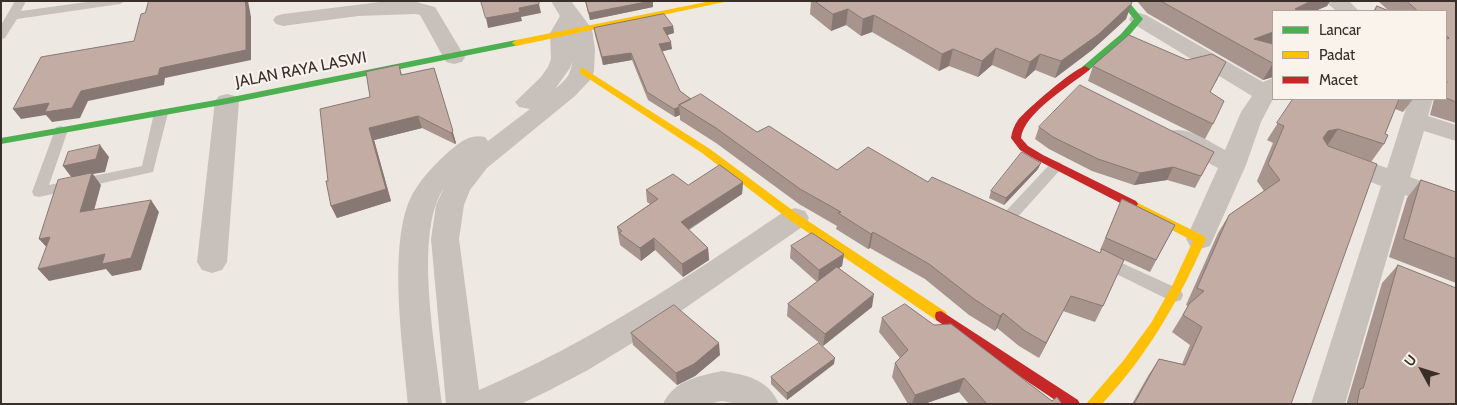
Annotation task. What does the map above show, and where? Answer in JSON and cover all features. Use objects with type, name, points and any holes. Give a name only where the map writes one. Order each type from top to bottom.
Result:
[{"type":"street","name":"JALAN RAYA LASWI","points":[[1,141],[227,101],[454,57],[568,20],[725,1]]},
{"type":"street","points":[[1093,404],[1118,380],[1142,351],[1175,295],[1233,165],[1251,117],[1269,90],[1208,60],[1139,18],[1123,1]]},
{"type":"street","points":[[1335,1],[1348,10]]},
{"type":"street","points":[[283,20],[390,2],[413,4],[422,6],[428,11],[454,57]]},
{"type":"street","points":[[1139,18],[1130,42],[1070,83],[1026,118],[1016,130],[1017,140],[1023,146],[1056,166],[1200,239]]},
{"type":"street","points":[[463,404],[445,239],[450,204],[458,187],[478,162],[567,91],[580,78],[583,71],[584,48],[568,20]]},
{"type":"street","points":[[425,404],[414,272],[419,210],[430,188],[447,168],[531,99],[555,76],[562,59],[568,20]]},
{"type":"street","points":[[1170,61],[1183,66],[1208,60]]},
{"type":"street","points":[[583,71],[706,151],[795,218],[1073,404]]},
{"type":"street","points":[[1070,83],[1092,94]]},
{"type":"street","points":[[212,262],[227,101]]},
{"type":"street","points":[[1328,404],[1384,268],[1396,182],[1418,109],[1456,133]]},
{"type":"street","points":[[1162,129],[1233,165]]},
{"type":"street","points":[[1326,156],[1456,204]]},
{"type":"street","points":[[484,404],[543,378],[598,348],[689,291],[795,218]]},
{"type":"street","points":[[680,404],[698,391],[722,386],[746,390],[762,404]]},
{"type":"lane","points":[[1,36],[21,1]]},
{"type":"lane","points":[[12,16],[120,1]]},
{"type":"lane","points":[[61,130],[38,192],[148,169],[161,113]]},
{"type":"lane","points":[[1010,216],[1056,166]]},
{"type":"lane","points":[[992,208],[1027,225]]},
{"type":"lane","points":[[1088,254],[1175,295]]},
{"type":"building","points":[[149,1],[245,1],[246,50],[160,68],[158,75],[81,91],[72,108],[45,112],[49,103],[13,109],[41,57],[134,41],[141,14],[145,13]]},
{"type":"building","points":[[481,1],[539,1],[539,4],[519,8],[520,12],[486,18]]},
{"type":"building","points":[[586,1],[651,1],[589,13]]},
{"type":"building","points":[[815,1],[1131,1],[1132,3],[1099,34],[1061,61],[1040,54],[1030,62],[996,48],[982,61],[953,49],[942,54],[874,15],[863,19],[848,9],[833,14]]},
{"type":"building","points":[[1161,1],[1311,1],[1295,9],[1298,10],[1272,10],[1272,32],[1254,39],[1272,44],[1272,62]]},
{"type":"building","points":[[1407,1],[1456,1],[1456,102],[1447,98],[1447,38],[1449,38],[1447,36],[1447,10],[1417,10]]},
{"type":"building","points":[[1377,6],[1387,10],[1375,10]]},
{"type":"building","points":[[664,14],[673,26],[663,28],[671,42],[659,44],[680,91],[691,99],[674,109],[647,92],[631,53],[602,57],[594,28]]},
{"type":"building","points":[[1129,35],[1187,60],[1212,54],[1226,62],[1210,92],[1224,101],[1213,124],[1093,66]]},
{"type":"building","points":[[399,65],[401,75],[434,68],[453,131],[451,133],[418,116],[369,128],[386,189],[331,206],[326,181],[328,181],[320,109],[370,97],[366,72]]},
{"type":"building","points":[[1080,85],[1214,152],[1201,176],[1173,167],[1140,173],[1098,159],[1053,137],[1039,127]]},
{"type":"building","points":[[701,94],[757,132],[769,126],[837,170],[868,147],[928,182],[932,177],[1100,253],[1102,249],[1124,260],[1103,306],[1071,296],[1046,343],[1025,331],[1003,313],[1000,316],[974,299],[929,264],[873,232],[871,234],[838,213],[841,212],[800,189],[716,128],[679,105]]},
{"type":"building","points":[[1292,100],[1399,100],[1385,134],[1388,135],[1384,144],[1338,129],[1328,131],[1323,138],[1328,146],[1377,164],[1291,404],[1134,404],[1159,359],[1185,365],[1202,327],[1183,315],[1189,304],[1204,291],[1197,288],[1229,215],[1280,180],[1268,164],[1284,126],[1277,123]]},
{"type":"building","points":[[100,145],[96,159],[63,166],[68,152]]},
{"type":"building","points":[[1022,152],[1041,163],[1006,198],[991,191]]},
{"type":"building","points":[[720,165],[743,182],[681,222],[708,248],[682,264],[654,238],[640,248],[619,233],[622,231],[617,227],[658,199],[646,190],[673,174],[688,185]]},
{"type":"building","points":[[92,173],[80,212],[151,200],[131,258],[102,264],[105,254],[38,269],[50,237],[39,239],[58,180]]},
{"type":"building","points":[[1421,180],[1456,192],[1456,259],[1404,239]]},
{"type":"building","points":[[1122,199],[1175,225],[1156,260],[1106,238]]},
{"type":"building","points":[[812,233],[844,254],[819,270],[791,246]]},
{"type":"building","points":[[1398,265],[1456,288],[1456,404],[1357,404]]},
{"type":"building","points":[[837,267],[874,294],[825,334],[788,304]]},
{"type":"building","points":[[905,304],[934,325],[951,324],[1052,401],[1057,397],[1062,404],[987,404],[964,378],[915,395],[895,363],[908,350],[882,318]]},
{"type":"building","points":[[674,305],[719,343],[694,364],[676,373],[631,333]]},
{"type":"building","points":[[819,343],[835,358],[787,393],[771,377]]},
{"type":"traffic: fast","points":[[1085,69],[1124,36],[1139,19],[1123,1]]},
{"type":"traffic: fast","points":[[1,141],[227,101],[516,43]]},
{"type":"traffic: slow","points":[[516,43],[725,1]]},
{"type":"traffic: slow","points":[[583,71],[706,151],[795,218],[941,316]]},
{"type":"traffic: slow","points":[[1093,404],[1128,365],[1155,327],[1178,286],[1200,239],[1132,204]]},
{"type":"traffic: jam","points":[[1085,69],[1032,111],[1017,130],[1016,138],[1024,148],[1039,157],[1132,204]]},
{"type":"traffic: jam","points":[[941,316],[1073,404]]}]
